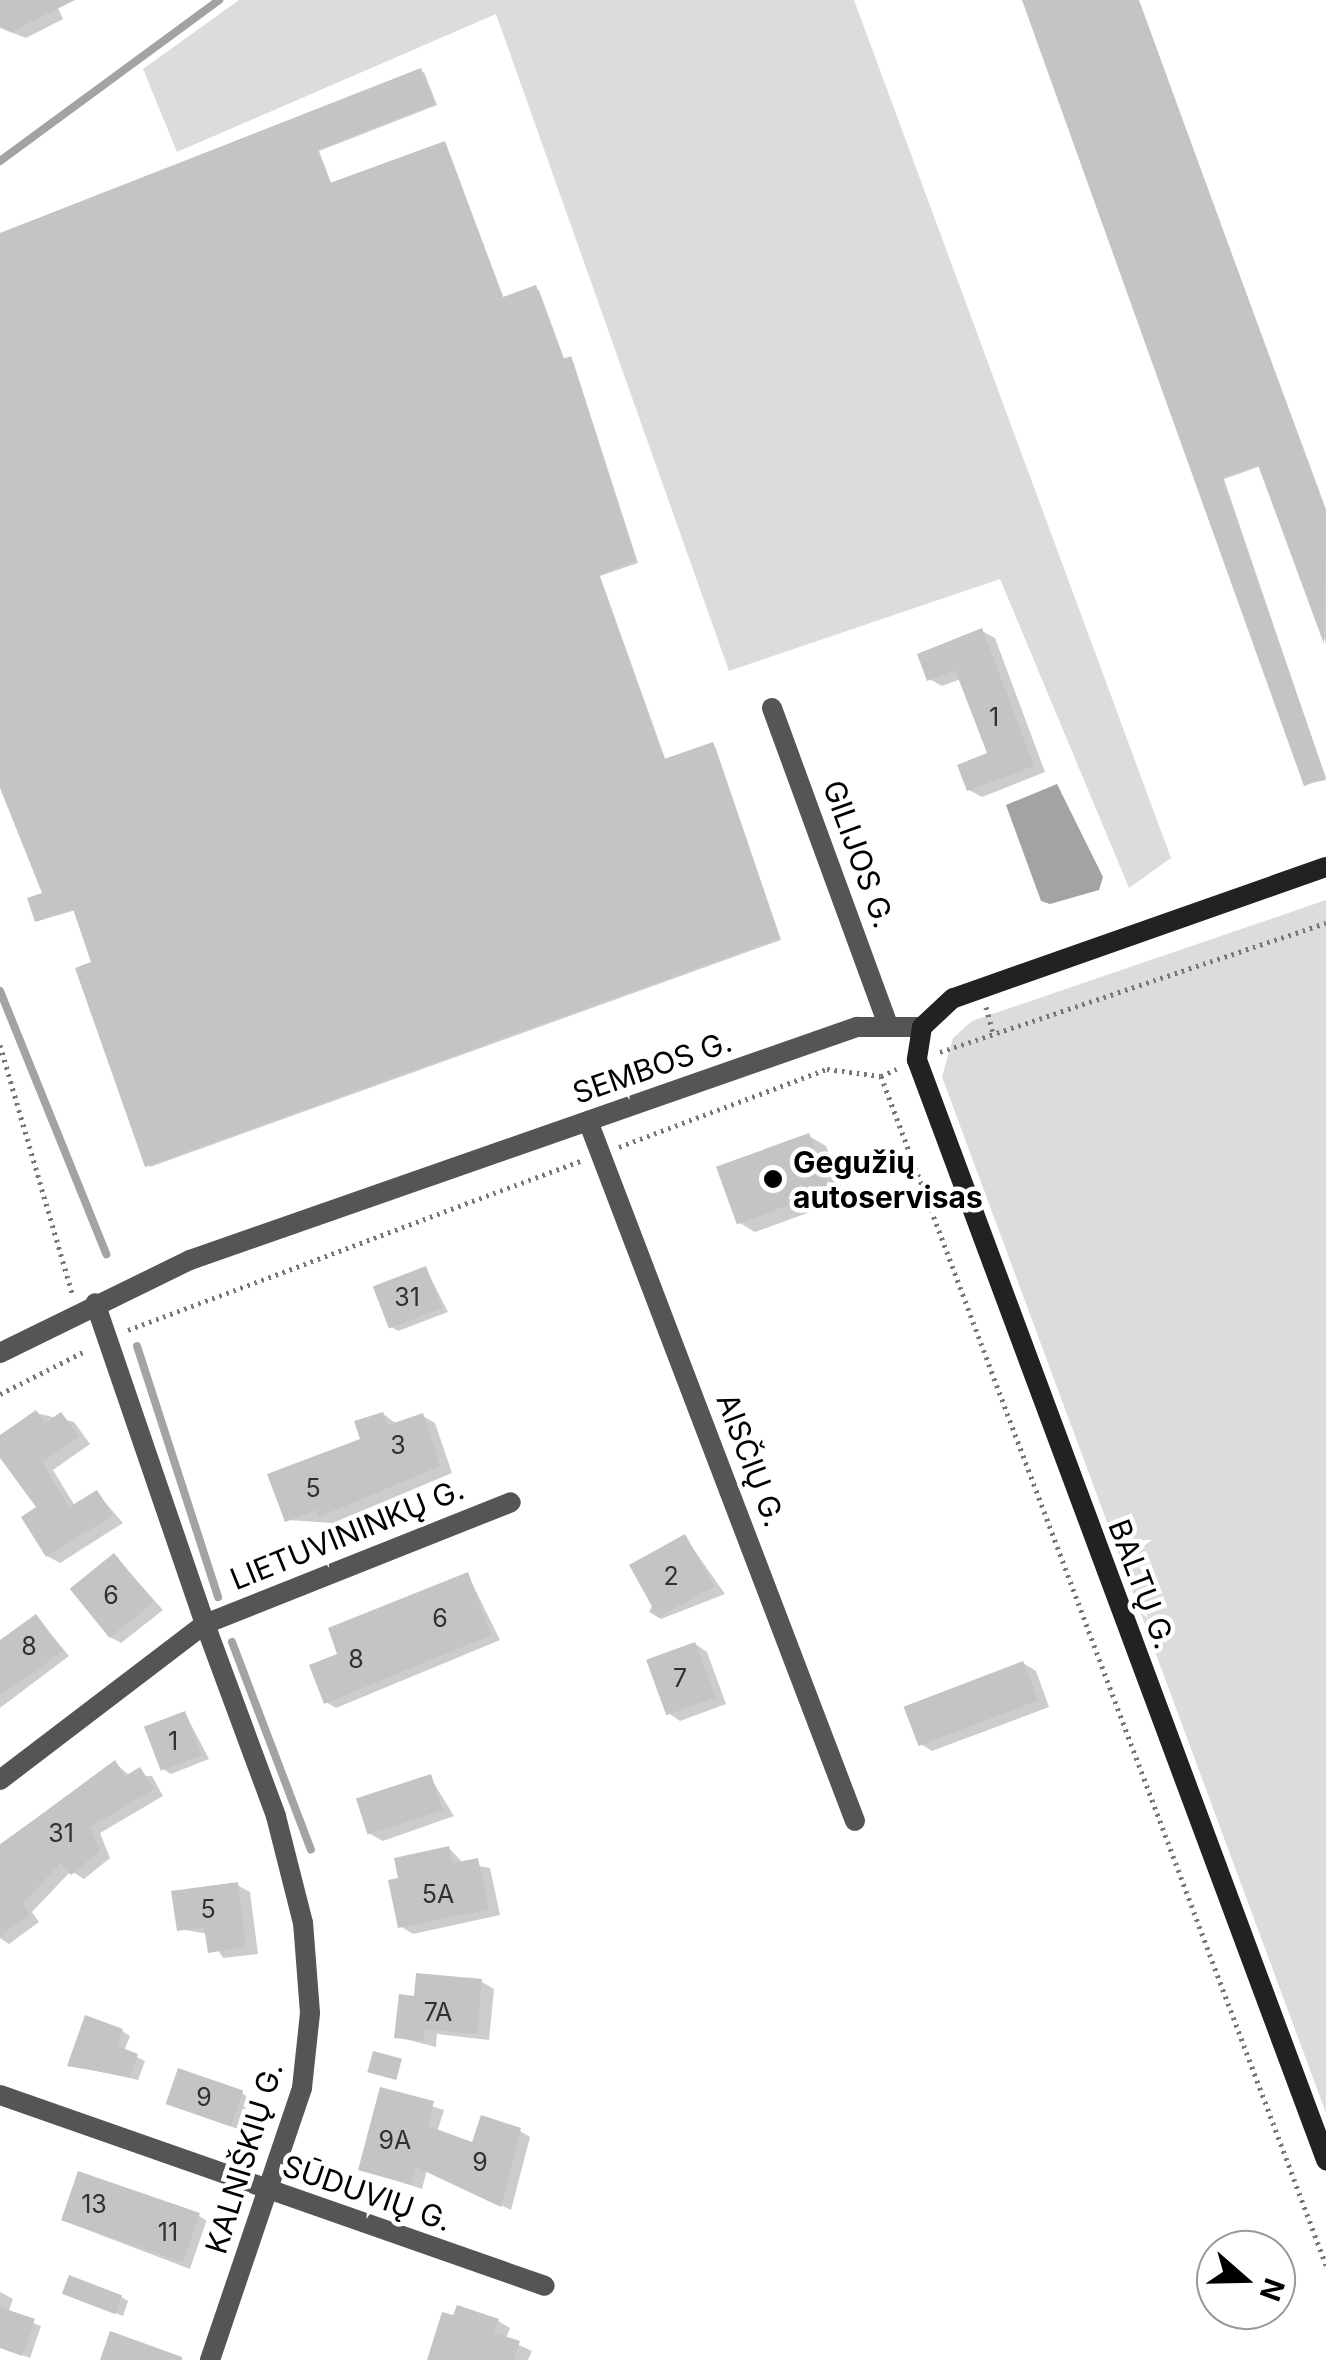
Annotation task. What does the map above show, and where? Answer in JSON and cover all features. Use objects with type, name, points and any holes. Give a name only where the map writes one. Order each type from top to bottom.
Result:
[{"type":"main road","points":[[922,1027],[966,993],[1326,867]]},
{"type":"main road","name":"BALTŲ G.","points":[[922,1027],[917,1060],[1326,2160]]},
{"type":"street","name":"GILIJOS G.","points":[[772,708],[886,1022]]},
{"type":"street","name":"SEMBOS G.","points":[[0,1353],[86,1306],[588,1121],[886,1022],[922,1027]]},
{"type":"street","name":"AISČIŲ G.","points":[[588,1121],[856,1821]]},
{"type":"street","name":"KALNIŠKIŲ G.","points":[[86,1306],[108,1339],[205,1624],[276,1816],[304,1923],[310,2013],[302,2088],[272,2191],[210,2360]]},
{"type":"street","name":"LIETUVININKŲ G.","points":[[205,1624],[512,1502]]},
{"type":"street","points":[[0,1780],[205,1624]]},
{"type":"street","name":"SŪDUVIŲ G.","points":[[0,2095],[545,2286]]},
{"type":"path","points":[[0,1394],[204,1296],[828,1069],[881,1076],[917,1060],[1326,924]]},
{"type":"path","points":[[0,1045],[86,1306]]},
{"type":"path","points":[[881,1076],[1326,2264]]},
{"type":"shaded area","points":[[239,0],[854,0],[1171,858],[1129,888],[1000,579],[729,671],[496,14],[177,152],[143,69]]},
{"type":"shaded area","points":[[1057,784],[1103,877],[1099,890],[1050,904],[1041,901],[1006,805]]},
{"type":"shaded area","points":[[1326,900],[1326,2113],[942,1077],[953,1038],[972,1021]]},
{"type":"building","points":[[0,0],[75,0],[11,32],[0,26]]},
{"type":"building","points":[[1022,0],[1139,0],[1326,512],[1324,644],[1258,465],[1222,478],[1326,778],[1304,786]]},
{"type":"building","points":[[421,68],[435,104],[317,150],[330,183],[445,141],[503,297],[536,285],[563,359],[571,356],[636,561],[599,575],[664,759],[713,742],[780,938],[145,1167],[75,968],[91,962],[73,909],[35,922],[27,898],[42,893],[0,788],[0,233]]},
{"type":"building","points":[[982,628],[1034,766],[967,791],[957,765],[987,753],[955,670],[927,681],[917,654]]},
{"type":"building","name":"Gegužių autoservisas","points":[[809,1133],[830,1190],[737,1224],[716,1167]]},
{"type":"building","points":[[426,1266],[442,1308],[389,1328],[373,1286]]},
{"type":"building","points":[[36,1410],[45,1423],[61,1412],[79,1436],[42,1462],[69,1507],[97,1490],[113,1515],[46,1557],[21,1517],[36,1507],[0,1458],[0,1435]]},
{"type":"building","points":[[383,1412],[388,1425],[423,1413],[440,1466],[319,1517],[316,1510],[285,1522],[267,1474],[360,1439],[354,1421]]},
{"type":"building","points":[[685,1534],[714,1586],[658,1618],[629,1565]]},
{"type":"building","points":[[114,1553],[154,1602],[109,1638],[70,1589]]},
{"type":"building","points":[[468,1572],[491,1635],[324,1704],[309,1665],[337,1654],[328,1628]]},
{"type":"building","points":[[36,1614],[63,1651],[0,1695],[0,1640]]},
{"type":"building","points":[[695,1642],[715,1697],[666,1715],[646,1660]]},
{"type":"building","points":[[1023,1661],[1038,1700],[919,1746],[904,1707]]},
{"type":"building","points":[[185,1711],[202,1755],[161,1771],[144,1727]]},
{"type":"building","points":[[115,1760],[125,1776],[140,1767],[154,1789],[90,1827],[100,1851],[71,1875],[61,1863],[22,1904],[30,1915],[0,1936],[0,1845]]},
{"type":"building","points":[[431,1774],[443,1810],[368,1835],[356,1798]]},
{"type":"building","points":[[449,1846],[453,1863],[478,1858],[489,1909],[398,1928],[388,1880],[398,1878],[394,1858]]},
{"type":"building","points":[[238,1882],[246,1947],[208,1953],[204,1927],[177,1931],[171,1891]]},
{"type":"building","points":[[416,1973],[482,1979],[477,2034],[425,2029],[424,2041],[394,2038],[399,1994],[414,1996]]},
{"type":"building","points":[[85,2015],[123,2029],[117,2046],[138,2054],[130,2077],[67,2066]]},
{"type":"building","points":[[373,2051],[402,2059],[396,2080],[367,2072]]},
{"type":"building","points":[[178,2068],[243,2090],[231,2126],[166,2104]]},
{"type":"building","points":[[380,2087],[434,2101],[428,2126],[472,2142],[481,2115],[521,2128],[501,2207],[416,2167],[411,2185],[358,2170]]},
{"type":"building","points":[[78,2171],[200,2213],[183,2262],[61,2220]]},
{"type":"building","points":[[69,2275],[122,2295],[115,2314],[62,2294]]},
{"type":"building","points":[[457,2305],[499,2319],[494,2333],[520,2341],[514,2360],[427,2360],[442,2312],[453,2315]]},
{"type":"building","points":[[0,2307],[35,2319],[22,2356],[0,2348]]},
{"type":"building","points":[[110,2331],[182,2357],[182,2360],[100,2360]]},
{"type":"waterway","points":[[0,161],[219,0]]},
{"type":"waterway","points":[[0,991],[106,1254]]},
{"type":"waterway","points":[[137,1346],[218,1597]]},
{"type":"waterway","points":[[232,1642],[311,1850]]},
{"type":"place","name":"Gegužių autoservisas","points":[[773,1179]]}]
